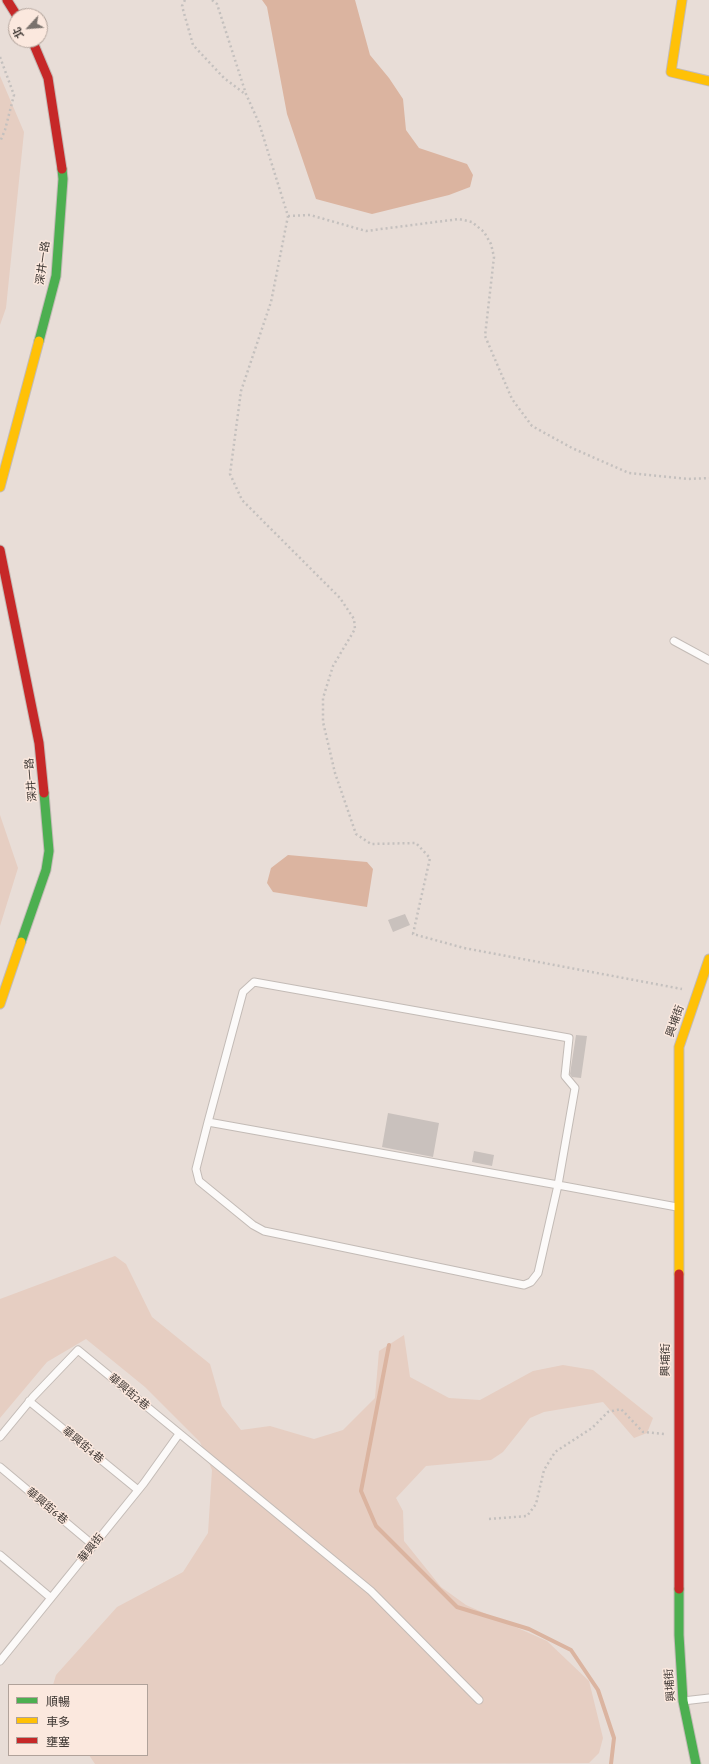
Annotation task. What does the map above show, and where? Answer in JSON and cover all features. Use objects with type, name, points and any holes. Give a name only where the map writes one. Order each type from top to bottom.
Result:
[{"type":"street","points":[[682,0],[671,72],[709,81]]},
{"type":"street","name":"深井一路","points":[[0,488],[56,276],[63,179],[48,78],[35,48]]},
{"type":"street","name":"深井一路","points":[[0,550],[39,743],[50,851],[46,870],[0,1004]]},
{"type":"street","name":"興埔街","points":[[696,1764],[683,1701],[679,1635],[679,1048],[709,959]]},
{"type":"lane","points":[[674,641],[709,660]]},
{"type":"lane","points":[[254,982],[569,1038],[564,1076],[575,1088],[558,1185],[538,1274],[531,1282],[524,1285],[264,1231],[253,1225],[199,1181],[196,1169],[243,992],[254,982]]},
{"type":"lane","points":[[208,1122],[678,1207]]},
{"type":"lane","name":"華興街2巷","points":[[29,1401],[78,1350],[371,1591],[479,1700]]},
{"type":"lane","points":[[0,1438],[29,1401]]},
{"type":"lane","name":"華興街4巷","points":[[29,1401],[138,1490]]},
{"type":"lane","name":"華興街","points":[[0,1661],[3,1651],[51,1598],[138,1490],[179,1434]]},
{"type":"lane","name":"華興街6巷","points":[[0,1466],[93,1545]]},
{"type":"lane","points":[[0,1556],[51,1598]]},
{"type":"lane","points":[[683,1701],[709,1698]]},
{"type":"path","points":[[185,0],[182,6],[194,44],[224,78],[246,94]]},
{"type":"path","points":[[212,0],[217,4],[246,94],[259,123],[288,216],[271,302],[241,391],[230,474],[242,500],[340,598],[354,618],[355,629],[333,666],[323,698],[323,722],[335,773],[356,834],[371,844],[416,843],[430,858],[413,934],[464,948],[698,992]]},
{"type":"path","points":[[0,57],[14,95],[5,130],[0,142]]},
{"type":"path","points":[[288,216],[310,215],[366,231],[459,219],[472,222],[484,232],[491,244],[494,257],[485,336],[512,399],[532,426],[572,448],[629,473],[688,479],[709,478]]},
{"type":"path","points":[[489,1519],[527,1516],[536,1504],[544,1470],[555,1452],[592,1428],[608,1412],[621,1409],[643,1432],[678,1435]]},
{"type":"shaded area","points":[[262,0],[355,0],[370,55],[389,78],[403,99],[406,130],[419,148],[467,164],[473,175],[470,187],[449,195],[372,214],[316,199],[287,114],[267,7]]},
{"type":"shaded area","points":[[0,76],[24,132],[6,308],[0,325]]},
{"type":"shaded area","points":[[0,815],[18,868],[0,926]]},
{"type":"shaded area","points":[[288,855],[367,862],[373,869],[367,907],[273,892],[267,883],[271,868]]},
{"type":"shaded area","points":[[115,1256],[126,1264],[152,1317],[210,1364],[222,1406],[241,1430],[270,1426],[314,1439],[343,1430],[375,1398],[379,1351],[404,1335],[410,1377],[449,1398],[480,1400],[533,1371],[563,1365],[593,1370],[653,1418],[647,1433],[634,1438],[603,1402],[544,1412],[530,1418],[503,1452],[491,1460],[426,1466],[396,1498],[403,1511],[404,1541],[441,1587],[466,1605],[547,1641],[589,1681],[603,1738],[599,1753],[589,1763],[95,1764],[90,1756],[148,1756],[148,1684],[53,1684],[56,1675],[117,1607],[183,1572],[208,1533],[212,1470],[200,1442],[145,1387],[86,1339],[47,1362],[0,1418],[0,1299]]},
{"type":"building","points":[[405,914],[410,925],[393,932],[388,920]]},
{"type":"building","points":[[576,1035],[587,1036],[581,1078],[572,1077],[570,1074]]},
{"type":"building","points":[[388,1113],[439,1123],[433,1157],[382,1147]]},
{"type":"building","points":[[474,1151],[494,1155],[492,1166],[472,1162]]},
{"type":"waterway","points":[[389,1345],[361,1491],[376,1526],[457,1607],[529,1629],[571,1650],[598,1690],[614,1738],[611,1764]]},
{"type":"traffic: fast","points":[[39,341],[56,276],[63,179],[62,169]]},
{"type":"traffic: fast","points":[[21,942],[46,870],[49,851],[44,793]]},
{"type":"traffic: fast","points":[[679,1589],[679,1635],[683,1701],[696,1764]]},
{"type":"traffic: slow","points":[[682,0],[671,72],[709,81]]},
{"type":"traffic: slow","points":[[0,487],[39,341]]},
{"type":"traffic: slow","points":[[0,1004],[21,942]]},
{"type":"traffic: slow","points":[[679,1274],[679,1047],[709,959]]},
{"type":"traffic: jam","points":[[7,0],[12,8]]},
{"type":"traffic: jam","points":[[35,48],[48,78],[62,169]]},
{"type":"traffic: jam","points":[[0,550],[39,743],[44,793]]},
{"type":"traffic: jam","points":[[679,1274],[679,1589]]}]
